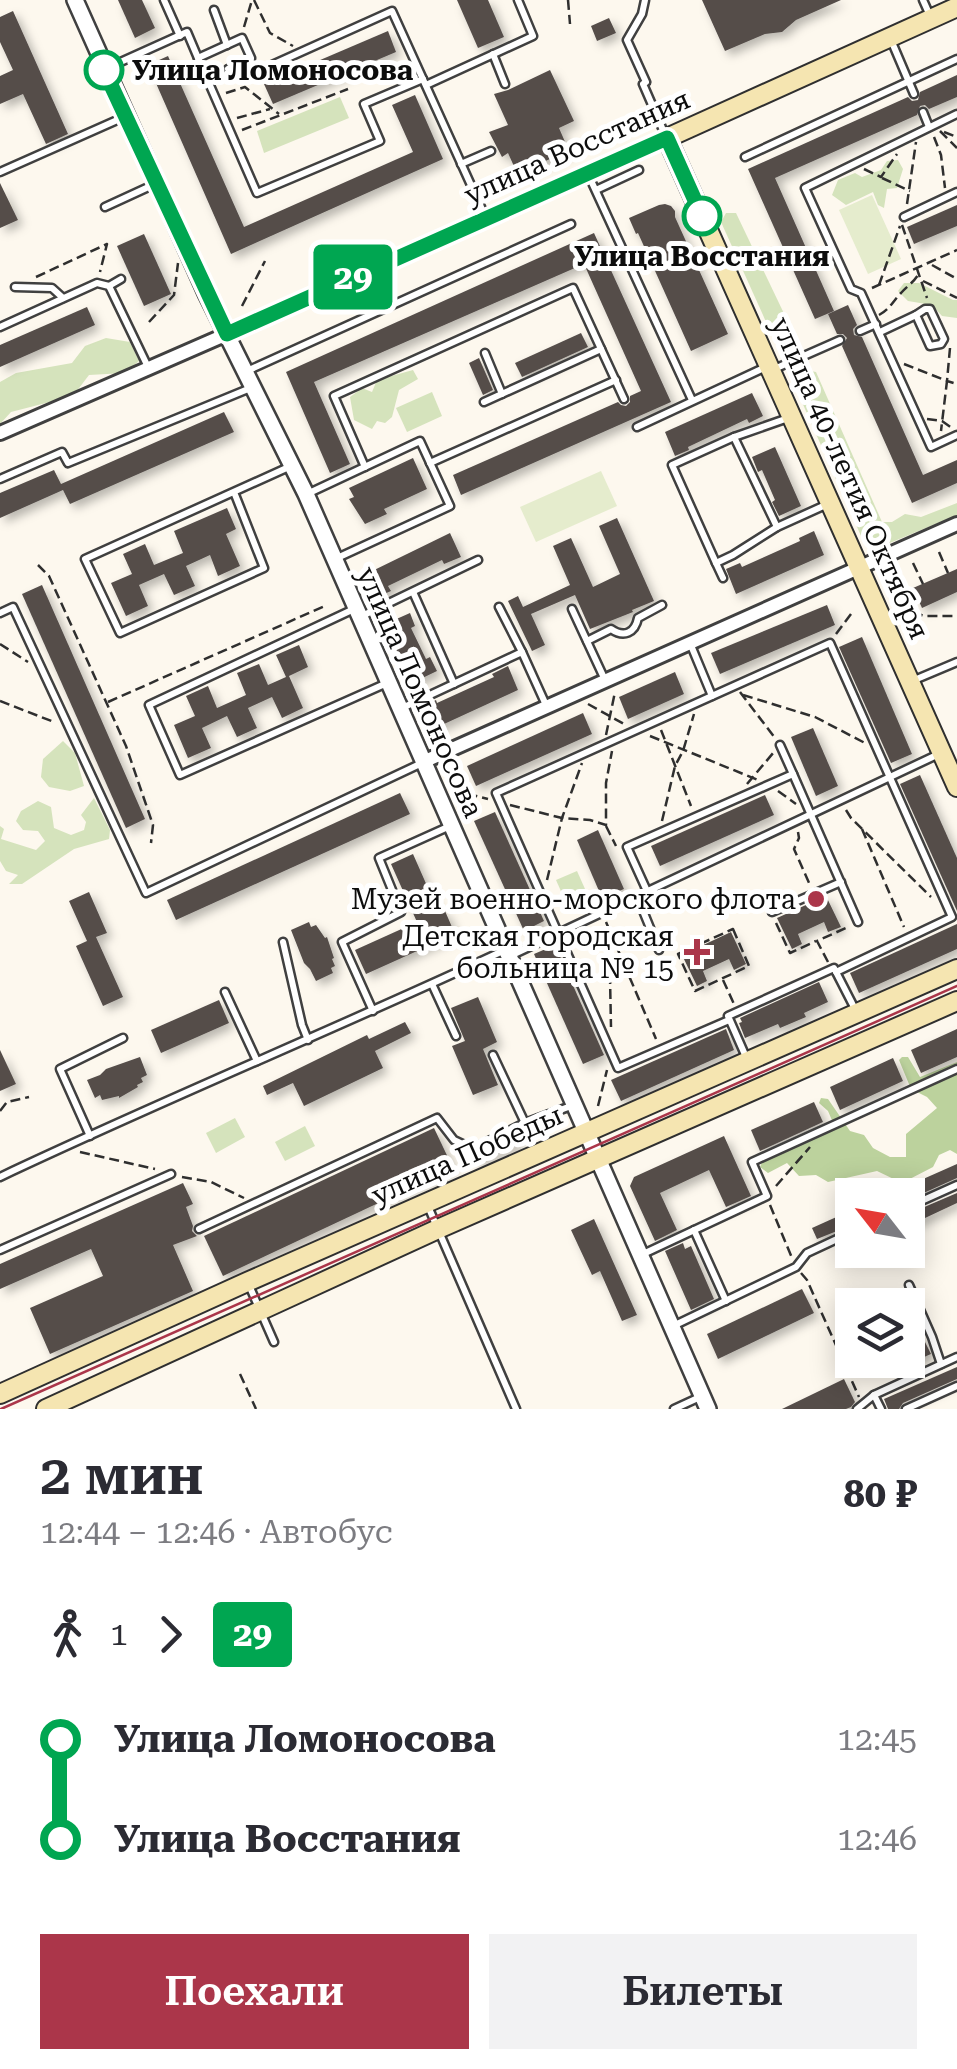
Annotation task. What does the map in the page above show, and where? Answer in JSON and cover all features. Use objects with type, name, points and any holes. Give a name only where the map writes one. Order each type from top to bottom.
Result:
[{"type":"main road","name":"улица Восстания","points":[[667,138],[957,7]]},
{"type":"main road","name":"улица 40-летия Октября","points":[[667,138],[956,783]]},
{"type":"main road","name":"улица Победы","points":[[0,1394],[957,969]]},
{"type":"main road","name":"улица Победы","points":[[46,1409],[438,1229],[957,1001]]},
{"type":"street","name":"улица Ломоносова","points":[[75,0],[156,184],[306,494],[705,1403]]},
{"type":"street","name":"улица Восстания","points":[[0,433],[667,138]]},
{"type":"street","points":[[423,762],[567,698],[610,686],[690,643],[957,524]]},
{"type":"lane","points":[[164,0],[180,36]]},
{"type":"lane","points":[[272,64],[392,11],[399,0]]},
{"type":"lane","points":[[104,70],[187,32],[257,194],[380,141],[364,104],[533,36],[518,0]]},
{"type":"lane","points":[[645,0],[642,14],[627,40],[667,138]]},
{"type":"lane","points":[[923,0],[931,19]]},
{"type":"lane","points":[[214,10],[227,45]]},
{"type":"lane","points":[[392,11],[486,218]]},
{"type":"lane","points":[[890,36],[914,94]]},
{"type":"lane","points":[[198,58],[242,38],[251,58],[228,69]]},
{"type":"lane","points":[[494,54],[505,84]]},
{"type":"lane","points":[[745,157],[957,60]]},
{"type":"lane","points":[[923,112],[930,127]]},
{"type":"lane","points":[[957,114],[806,188],[851,289],[862,293],[931,447],[957,434]]},
{"type":"lane","points":[[0,172],[126,116]]},
{"type":"lane","points":[[461,164],[491,150]]},
{"type":"lane","points":[[596,190],[639,170]]},
{"type":"lane","points":[[588,173],[692,400]]},
{"type":"lane","points":[[106,207],[156,184]]},
{"type":"lane","points":[[902,220],[957,192]]},
{"type":"lane","points":[[0,479],[62,452],[68,462],[572,224]]},
{"type":"lane","points":[[0,327],[97,283],[109,286],[121,279]]},
{"type":"lane","points":[[109,286],[148,368]]},
{"type":"lane","points":[[15,287],[52,288],[63,298]]},
{"type":"lane","points":[[364,467],[334,396],[574,288],[624,399]]},
{"type":"lane","points":[[860,331],[930,309],[944,340],[941,344],[930,346],[916,315]]},
{"type":"lane","points":[[637,427],[692,400],[840,340]]},
{"type":"lane","points":[[484,402],[601,349]]},
{"type":"lane","points":[[485,353],[502,394]]},
{"type":"lane","points":[[430,464],[616,380]]},
{"type":"lane","points":[[723,578],[672,465],[792,416]]},
{"type":"lane","points":[[734,437],[777,527]]},
{"type":"lane","points":[[306,494],[420,442],[450,506],[334,560]]},
{"type":"lane","points":[[234,492],[264,568],[120,633],[85,558],[292,465]]},
{"type":"lane","points":[[716,563],[777,527],[831,503]]},
{"type":"lane","points":[[387,682],[180,775],[149,705],[478,560]]},
{"type":"lane","points":[[412,592],[454,684]]},
{"type":"lane","points":[[587,641],[611,629],[628,633],[638,618],[662,605]]},
{"type":"lane","points":[[0,613],[13,607],[146,893],[423,762]]},
{"type":"lane","points":[[499,607],[547,707]]},
{"type":"lane","points":[[572,609],[610,686]]},
{"type":"lane","points":[[690,643],[712,696]]},
{"type":"lane","points":[[730,1020],[618,1068],[496,793],[830,643],[952,917],[728,1016],[730,1020],[748,1062]]},
{"type":"lane","points":[[399,710],[522,652]]},
{"type":"lane","points":[[911,682],[957,662]]},
{"type":"lane","points":[[780,745],[858,922]]},
{"type":"lane","points":[[0,1177],[432,984],[558,933],[942,752]]},
{"type":"lane","points":[[647,892],[627,848],[793,774]]},
{"type":"lane","points":[[373,1012],[342,942],[401,912],[378,858],[451,825]]},
{"type":"lane","points":[[772,912],[841,882]]},
{"type":"lane","points":[[637,896],[659,950]]},
{"type":"lane","points":[[283,942],[308,1040]]},
{"type":"lane","points":[[834,970],[857,1014]]},
{"type":"lane","points":[[432,984],[456,1036]]},
{"type":"lane","points":[[224,992],[257,1061]]},
{"type":"lane","points":[[90,1136],[60,1069],[124,1038]]},
{"type":"lane","points":[[493,1055],[525,1123]]},
{"type":"lane","points":[[640,1256],[766,1196],[752,1162],[957,1069]]},
{"type":"lane","points":[[199,1228],[438,1118],[454,1140],[473,1149],[525,1123],[574,1105]]},
{"type":"lane","points":[[0,1250],[171,1174]]},
{"type":"lane","points":[[925,1199],[957,1185]]},
{"type":"lane","points":[[427,1203],[516,1409]]},
{"type":"lane","points":[[694,1230],[726,1301]]},
{"type":"lane","points":[[672,1327],[796,1267],[807,1253],[835,1240]]},
{"type":"lane","points":[[247,1282],[274,1342]]},
{"type":"lane","points":[[910,1285],[941,1364]]},
{"type":"lane","points":[[860,1408],[874,1396],[957,1357]]},
{"type":"lane","points":[[906,1409],[957,1386]]},
{"type":"lane","points":[[874,1396],[881,1409]]},
{"type":"lane","points":[[674,1409],[705,1403]]},
{"type":"path","points":[[242,38],[253,0]]},
{"type":"path","points":[[253,0],[270,33],[303,51]]},
{"type":"path","points":[[568,0],[570,24]]},
{"type":"path","points":[[226,94],[245,87],[280,115]]},
{"type":"path","points":[[241,130],[348,89]]},
{"type":"path","points":[[237,118],[272,108]]},
{"type":"path","points":[[930,127],[941,156],[947,196]]},
{"type":"path","points":[[939,130],[957,148]]},
{"type":"path","points":[[878,285],[910,191],[918,132]]},
{"type":"path","points":[[881,177],[904,139]]},
{"type":"path","points":[[853,164],[910,191]]},
{"type":"path","points":[[902,220],[930,309]]},
{"type":"path","points":[[15,287],[107,244],[97,283]]},
{"type":"path","points":[[862,293],[957,250]]},
{"type":"path","points":[[242,306],[264,261]]},
{"type":"path","points":[[148,322],[174,295],[178,262]]},
{"type":"path","points":[[929,263],[957,278]]},
{"type":"path","points":[[877,325],[919,274]]},
{"type":"path","points":[[921,281],[957,298]]},
{"type":"path","points":[[940,443],[951,346]]},
{"type":"path","points":[[892,360],[957,384]]},
{"type":"path","points":[[917,417],[942,422],[957,434]]},
{"type":"path","points":[[939,552],[948,573]]},
{"type":"path","points":[[914,563],[923,584]]},
{"type":"path","points":[[38,565],[49,576],[126,746],[153,825],[151,843]]},
{"type":"path","points":[[106,702],[327,605]]},
{"type":"path","points":[[899,608],[924,616],[957,616]]},
{"type":"path","points":[[830,643],[854,610]]},
{"type":"path","points":[[0,644],[42,670]]},
{"type":"path","points":[[603,745],[611,718],[610,686]]},
{"type":"path","points":[[728,803],[780,745],[734,686]]},
{"type":"path","points":[[742,694],[815,717],[877,750]]},
{"type":"path","points":[[567,698],[588,704],[682,751],[769,784],[811,814]]},
{"type":"path","points":[[0,701],[69,728]]},
{"type":"path","points":[[659,833],[675,766],[697,703]]},
{"type":"path","points":[[657,721],[696,817]]},
{"type":"path","points":[[614,740],[606,783],[606,825],[619,850],[627,848]]},
{"type":"path","points":[[542,897],[562,818],[586,752]]},
{"type":"path","points":[[453,790],[606,825]]},
{"type":"path","points":[[840,800],[851,818],[952,917]]},
{"type":"path","points":[[796,820],[799,838],[794,849],[814,894]]},
{"type":"path","points":[[861,828],[908,938]]},
{"type":"path","points":[[602,912],[661,1049]]},
{"type":"path","points":[[772,912],[790,953],[858,922]]},
{"type":"path","points":[[598,1106],[611,1052],[609,929]]},
{"type":"path","points":[[732,929],[749,966],[722,978],[694,991],[678,954],[732,929]]},
{"type":"path","points":[[818,940],[834,970]]},
{"type":"path","points":[[722,978],[738,1012]]},
{"type":"path","points":[[0,1111],[6,1102],[29,1097]]},
{"type":"path","points":[[828,1128],[766,1196],[796,1267],[808,1280],[860,1408]]},
{"type":"path","points":[[63,1148],[211,1182],[255,1203]]},
{"type":"path","points":[[240,1374],[256,1409]]},
{"type":"green space","points":[[340,97],[349,118],[264,153],[257,131]]},
{"type":"green space","points":[[898,160],[903,169],[897,188],[887,189],[884,208],[878,205],[873,192],[846,205],[832,195],[838,180],[855,173],[862,177],[881,170],[887,161]]},
{"type":"green space","points":[[872,195],[901,259],[868,274],[839,210]]},
{"type":"green space","points":[[726,213],[736,213],[800,347],[794,356],[781,355],[721,222]]},
{"type":"green space","points":[[904,283],[919,283],[957,300],[957,318],[942,316],[932,305],[908,301],[898,291]]},
{"type":"green space","points":[[106,338],[130,342],[139,361],[125,373],[89,375],[73,396],[11,412],[0,424],[0,382],[16,373],[72,363],[85,346]]},
{"type":"green space","points":[[800,369],[816,372],[882,522],[892,522],[905,514],[921,517],[957,503],[957,515],[873,550],[865,545],[794,384]]},
{"type":"green space","points":[[413,370],[418,379],[399,390],[392,417],[385,423],[377,421],[372,429],[354,420],[350,397],[362,388],[372,392],[377,380]]},
{"type":"green space","points":[[432,392],[442,416],[407,432],[396,408]]},
{"type":"green space","points":[[601,471],[617,506],[536,542],[520,507]]},
{"type":"green space","points":[[63,741],[75,753],[84,786],[70,791],[49,787],[41,777],[43,759]]},
{"type":"green space","points":[[94,798],[110,830],[109,839],[74,849],[22,884],[9,884],[18,875],[6,871],[0,861],[0,826],[4,829],[1,839],[36,850],[45,841],[38,831],[23,830],[16,821],[21,811],[38,801],[51,807],[54,828],[71,835],[84,830],[86,822],[81,815]]},
{"type":"green space","points":[[577,871],[589,898],[568,907],[556,880]]},
{"type":"green space","points":[[908,1057],[920,1077],[957,1062],[957,1154],[950,1150],[939,1155],[933,1167],[912,1178],[892,1178],[877,1171],[828,1182],[816,1175],[799,1176],[787,1163],[768,1173],[760,1167],[763,1160],[834,1125],[819,1103],[821,1098],[828,1099],[850,1131],[864,1135],[873,1148],[890,1157],[906,1157],[906,1134],[937,1108],[911,1089],[899,1060]]},
{"type":"green space","points":[[235,1118],[245,1137],[216,1153],[206,1133]]},
{"type":"green space","points":[[305,1126],[315,1146],[285,1161],[275,1142]]},
{"type":"building","points":[[118,0],[142,0],[155,28],[135,38]]},
{"type":"building","points":[[457,0],[488,0],[504,37],[478,48]]},
{"type":"building","points":[[702,0],[841,0],[796,20],[782,32],[765,34],[725,51]]},
{"type":"building","points":[[13,11],[68,134],[46,144],[23,94],[0,104],[0,76],[13,70],[0,42],[0,17]]},
{"type":"building","points":[[609,18],[616,33],[597,41],[591,26]]},
{"type":"building","points":[[388,31],[396,52],[273,104],[264,84]]},
{"type":"building","points":[[168,56],[244,227],[413,152],[392,105],[415,95],[443,159],[231,254],[148,65]]},
{"type":"building","points":[[550,70],[574,121],[559,128],[569,151],[517,173],[508,153],[502,157],[489,132],[508,125],[494,94]]},
{"type":"building","points":[[957,75],[957,97],[929,109],[920,106],[917,115],[775,178],[834,311],[815,319],[748,169],[908,97],[918,100],[920,92]]},
{"type":"building","points":[[0,183],[18,220],[0,228]]},
{"type":"building","points":[[665,204],[675,211],[728,334],[691,351],[629,218]]},
{"type":"building","points":[[957,205],[957,226],[914,244],[907,227]]},
{"type":"building","points":[[594,233],[671,402],[461,495],[453,475],[618,402],[626,406],[630,396],[641,391],[584,264],[314,382],[350,464],[330,473],[286,372]]},
{"type":"building","points":[[144,234],[171,294],[144,306],[117,246]]},
{"type":"building","points":[[848,305],[857,325],[854,335],[862,337],[923,475],[957,460],[957,483],[912,503],[842,346],[847,338],[837,334],[828,314]]},
{"type":"building","points":[[87,307],[95,325],[0,367],[0,345]]},
{"type":"building","points":[[581,333],[588,347],[522,377],[515,363]]},
{"type":"building","points":[[479,358],[493,390],[483,395],[469,363]]},
{"type":"building","points":[[752,393],[763,416],[749,423],[747,419],[675,456],[665,432]]},
{"type":"building","points":[[224,412],[234,432],[70,504],[63,490],[0,518],[0,493],[54,470],[61,484]]},
{"type":"building","points":[[775,447],[801,506],[779,516],[762,470],[758,472],[752,457]]},
{"type":"building","points":[[413,458],[427,489],[384,509],[387,514],[365,524],[349,499],[354,497],[349,488]]},
{"type":"building","points":[[227,508],[236,529],[226,534],[240,566],[218,576],[210,555],[186,566],[195,586],[174,595],[164,574],[139,585],[148,606],[126,616],[111,583],[132,574],[123,554],[145,544],[154,565],[183,553],[174,531]]},
{"type":"building","points":[[617,518],[654,601],[590,629],[575,595],[531,614],[545,645],[532,651],[508,601],[518,596],[523,607],[570,585],[553,546],[571,538],[593,587],[620,574],[599,526]]},
{"type":"building","points":[[814,531],[824,555],[736,594],[726,569],[740,563],[742,567]]},
{"type":"building","points":[[450,533],[461,557],[444,564],[442,560],[388,586],[391,591],[375,598],[364,575]]},
{"type":"building","points":[[957,569],[957,592],[922,608],[913,588]]},
{"type":"building","points":[[42,585],[145,819],[126,828],[22,594]]},
{"type":"building","points":[[827,605],[835,625],[720,674],[711,653]]},
{"type":"building","points":[[410,613],[415,626],[411,628],[426,659],[430,657],[437,671],[410,684],[383,625]]},
{"type":"building","points":[[862,637],[912,754],[891,763],[839,647]]},
{"type":"building","points":[[299,645],[308,667],[289,676],[303,708],[282,718],[272,697],[248,708],[257,728],[237,737],[227,716],[202,728],[211,748],[188,758],[174,725],[195,716],[186,696],[208,686],[217,708],[246,695],[237,673],[259,664],[268,685],[286,677],[276,655]]},
{"type":"building","points":[[508,666],[518,690],[431,730],[421,707],[494,677],[492,674]]},
{"type":"building","points":[[675,672],[684,694],[628,719],[619,697]]},
{"type":"building","points":[[583,713],[592,734],[476,786],[467,766]]},
{"type":"building","points":[[813,728],[838,786],[816,796],[791,737]]},
{"type":"building","points":[[920,775],[957,858],[957,911],[900,784]]},
{"type":"building","points":[[400,793],[410,814],[176,920],[167,900]]},
{"type":"building","points":[[765,795],[774,815],[660,866],[651,846]]},
{"type":"building","points":[[495,812],[544,921],[524,931],[474,821]]},
{"type":"building","points":[[598,830],[624,889],[602,898],[577,840]]},
{"type":"building","points":[[413,854],[439,913],[445,911],[455,934],[366,974],[355,950],[417,922],[391,864]]},
{"type":"building","points":[[89,892],[107,933],[96,937],[123,997],[103,1006],[76,946],[87,941],[69,901]]},
{"type":"building","points":[[826,896],[841,927],[828,932],[824,922],[798,934],[802,944],[792,949],[777,918]]},
{"type":"building","points":[[309,922],[327,937],[335,966],[331,968],[333,973],[316,981],[291,930]]},
{"type":"building","points":[[957,924],[957,949],[859,993],[850,973]]},
{"type":"building","points":[[731,932],[746,964],[734,970],[729,959],[703,971],[707,981],[697,986],[682,955]]},
{"type":"building","points":[[555,945],[604,1055],[583,1064],[534,954]]},
{"type":"building","points":[[819,982],[828,1002],[804,1013],[806,1017],[745,1038],[740,1018]]},
{"type":"building","points":[[478,997],[497,1042],[483,1049],[498,1085],[473,1095],[452,1046],[465,1041],[451,1008]]},
{"type":"building","points":[[219,1000],[229,1023],[161,1053],[151,1030]]},
{"type":"building","points":[[405,1022],[411,1033],[375,1051],[383,1068],[304,1106],[293,1083],[267,1095],[263,1086],[367,1035],[369,1039]]},
{"type":"building","points":[[726,1029],[734,1050],[621,1101],[611,1080]]},
{"type":"building","points":[[957,1029],[957,1057],[921,1073],[911,1050]]},
{"type":"building","points":[[0,1050],[16,1084],[0,1091]]},
{"type":"building","points":[[140,1057],[147,1075],[138,1087],[119,1098],[95,1098],[87,1080]]},
{"type":"building","points":[[893,1058],[903,1081],[840,1110],[830,1087]]},
{"type":"building","points":[[814,1102],[823,1122],[760,1151],[751,1130]]},
{"type":"building","points":[[434,1128],[453,1168],[223,1276],[204,1236]]},
{"type":"building","points":[[516,1135],[520,1144],[476,1164],[472,1156]]},
{"type":"building","points":[[724,1136],[751,1196],[726,1207],[709,1170],[660,1193],[677,1230],[655,1241],[630,1186],[634,1177]]},
{"type":"building","points":[[957,1164],[957,1178],[925,1192],[925,1178]]},
{"type":"building","points":[[183,1183],[193,1204],[186,1207],[197,1236],[173,1245],[193,1291],[50,1354],[30,1308],[103,1276],[91,1249],[0,1289],[0,1264]]},
{"type":"building","points":[[957,1193],[957,1203],[925,1218],[925,1207]]},
{"type":"building","points":[[835,1218],[835,1232],[817,1239],[812,1228]]},
{"type":"building","points":[[594,1219],[637,1315],[622,1321],[600,1271],[592,1275],[571,1230]]},
{"type":"building","points":[[683,1243],[685,1249],[691,1246],[714,1299],[691,1310],[665,1251]]},
{"type":"building","points":[[802,1289],[814,1313],[718,1359],[707,1334]]},
{"type":"building","points":[[957,1367],[957,1379],[903,1403],[899,1409],[888,1409],[884,1399]]},
{"type":"building","points":[[844,1379],[855,1402],[851,1407],[782,1409]]},
{"type":"tram line","points":[[1,1409],[957,986]]},
{"type":"bus line","name":"29","points":[[104,70],[227,334],[667,138],[702,216]]},
{"type":"place","name":"Улица Ломоносова","points":[[104,70]]},
{"type":"place","name":"Улица Восстания","points":[[702,216]]},
{"type":"place","name":"Музей военно-морского флота","points":[[816,899]]},
{"type":"place","name":"Детская городская больница № 15","points":[[697,952]]}]
